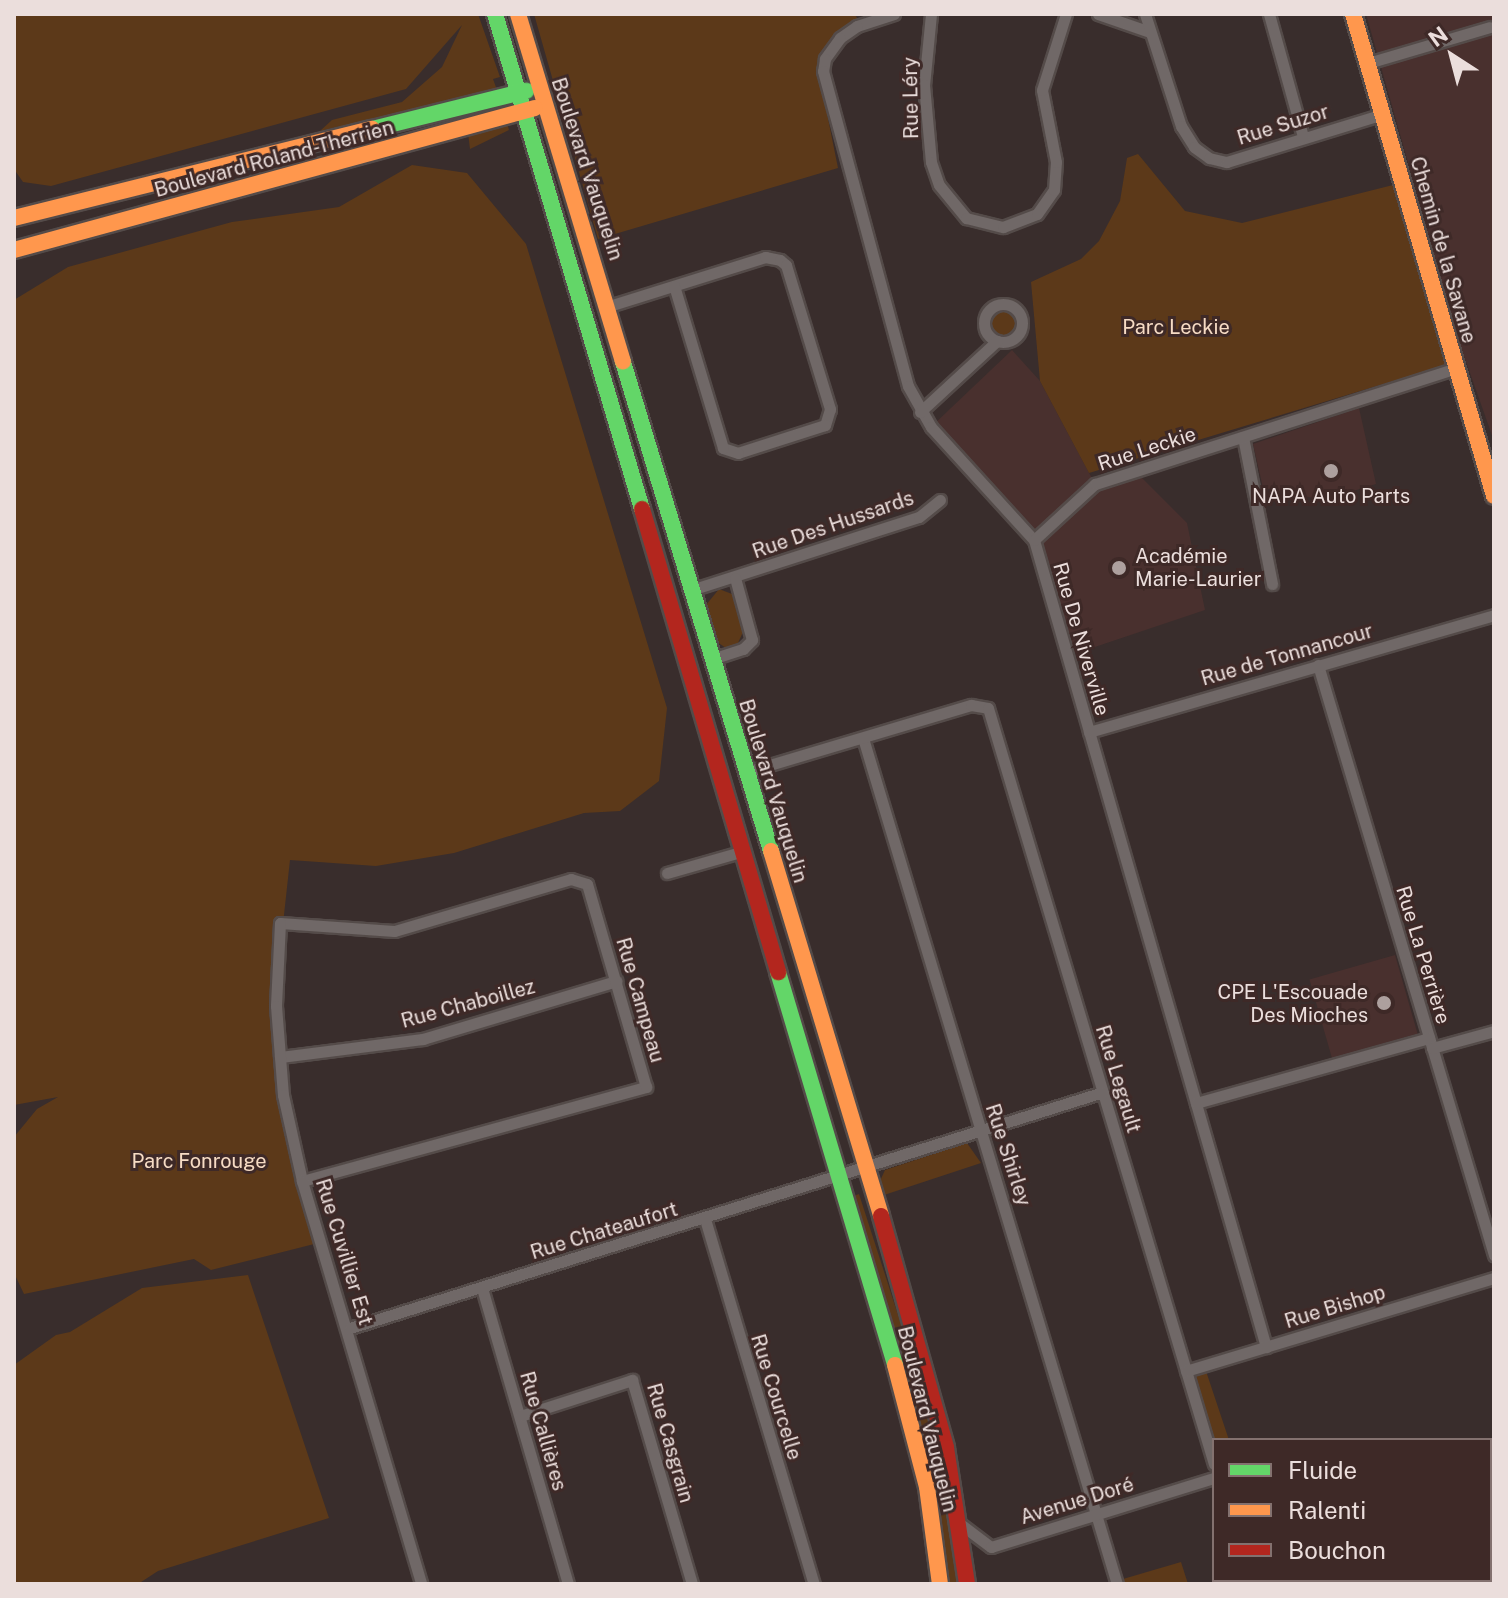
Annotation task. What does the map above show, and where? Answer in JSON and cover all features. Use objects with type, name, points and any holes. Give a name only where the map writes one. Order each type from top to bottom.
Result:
[{"type":"street","name":"Boulevard Vauquelin","points":[[495,14],[918,1450],[940,1584]]},
{"type":"street","name":"Boulevard Vauquelin","points":[[518,14],[609,306],[691,590],[867,1167],[946,1448],[967,1584]]},
{"type":"street","name":"Rue De Niverville","points":[[894,14],[857,26],[840,38],[825,59],[823,71],[908,386],[920,412],[1034,540],[1266,1347]]},
{"type":"street","name":"Rue Léry","points":[[931,14],[924,85],[931,162],[939,185],[966,218],[1003,227],[1037,214],[1054,190],[1056,162],[1042,90],[1066,14]]},
{"type":"street","points":[[1098,14],[1150,32]]},
{"type":"street","name":"Rue Suzor","points":[[1145,14],[1181,126],[1194,147],[1227,162],[1383,114]]},
{"type":"street","points":[[1269,14],[1303,137]]},
{"type":"street","name":"Chemin de la Savane","points":[[1353,14],[1494,496]]},
{"type":"street","points":[[1368,63],[1490,27]]},
{"type":"street","name":"Boulevard Roland-Therrien","points":[[14,218],[539,87]]},
{"type":"street","name":"Boulevard Roland-Therrien","points":[[14,250],[545,105]]},
{"type":"street","points":[[609,306],[765,257],[780,260],[786,265],[830,409],[825,425],[738,453],[723,448],[674,286]]},
{"type":"street","points":[[920,412],[997,341]]},
{"type":"street","name":"Rue Leckie","points":[[1034,540],[1095,484],[1457,368]]},
{"type":"street","points":[[1243,437],[1272,584]]},
{"type":"street","name":"Rue Des Hussards","points":[[691,590],[919,517],[940,500]]},
{"type":"street","name":"Rue Des Hussards","points":[[712,659],[743,649],[752,640],[735,578]]},
{"type":"street","name":"Rue de Tonnancour","points":[[1089,732],[1494,615]]},
{"type":"street","name":"Rue La Perrière","points":[[1318,665],[1494,1255]]},
{"type":"street","name":"Rue Legault","points":[[863,738],[977,704],[985,706],[1212,1457]]},
{"type":"street","points":[[746,772],[863,738]]},
{"type":"street","name":"Rue Shirley","points":[[863,738],[1117,1584]]},
{"type":"street","points":[[667,873],[744,851]]},
{"type":"street","name":"Rue Campeau","points":[[280,923],[394,931],[571,879],[587,884],[646,1087],[302,1181]]},
{"type":"street","name":"Rue Cuvillier Est","points":[[280,923],[280,1057],[302,1181],[350,1328],[421,1584]]},
{"type":"street","name":"Rue Chaboillez","points":[[280,1057],[423,1039],[616,981]]},
{"type":"street","points":[[1196,1103],[1431,1043],[1494,1031]]},
{"type":"street","name":"Rue Chateaufort","points":[[350,1328],[838,1178],[1103,1092]]},
{"type":"street","name":"Rue Courcelle","points":[[705,1219],[814,1584]]},
{"type":"street","name":"Rue Bishop","points":[[1186,1371],[1494,1278]]},
{"type":"street","name":"Rue Callières","points":[[482,1288],[568,1584]]},
{"type":"street","name":"Rue Casgrain","points":[[520,1416],[632,1380],[692,1584]]},
{"type":"street","name":"Avenue Doré","points":[[959,1523],[991,1547],[1212,1479]]},
{"type":"shaded area","points":[[1366,14],[1494,14],[1494,441],[1458,339]]},
{"type":"shaded area","points":[[1012,350],[1040,381],[1095,484],[1135,471],[1187,523],[1205,610],[1068,656],[1034,540],[931,427]]},
{"type":"shaded area","points":[[1359,408],[1376,484],[1324,500],[1263,488],[1253,444]]},
{"type":"shaded area","points":[[1395,955],[1418,1034],[1332,1058],[1309,980]]},
{"type":"green space","points":[[14,14],[478,14],[500,77],[493,79],[497,90],[320,131],[332,120],[402,102],[442,67],[462,25],[406,89],[51,186],[23,182],[14,169]]},
{"type":"green space","points":[[534,14],[854,14],[858,19],[817,64],[838,168],[598,239]]},
{"type":"green space","points":[[507,123],[509,130],[470,149],[468,133]]},
{"type":"green space","name":"Parc Leckie","points":[[1138,154],[1185,211],[1242,223],[1397,184],[1453,363],[1089,473],[1040,381],[1031,282],[1081,259],[1099,241],[1120,201],[1127,158]]},
{"type":"green space","name":"Parc Fonrouge","points":[[412,165],[467,173],[526,244],[667,708],[659,781],[620,811],[584,813],[454,853],[376,866],[290,860],[274,1006],[283,1095],[322,1242],[211,1270],[194,1259],[24,1294],[14,1273],[14,1137],[37,1109],[58,1097],[14,1105],[14,300],[68,267],[232,222],[339,207]]},
{"type":"green space","points":[[1005,308],[1011,309],[1019,317],[1019,329],[1011,337],[1005,338],[999,337],[991,329],[990,323],[991,317],[999,309]]},
{"type":"green space","points":[[719,589],[732,594],[743,632],[738,643],[726,648],[717,642],[706,605]]},
{"type":"green space","points":[[967,1143],[981,1163],[884,1195],[880,1181],[885,1170]]},
{"type":"green space","points":[[859,1194],[929,1411],[946,1481],[961,1584],[946,1584],[851,1197]]},
{"type":"green space","points":[[248,1275],[329,1518],[158,1571],[138,1584],[14,1584],[14,1365],[56,1335],[70,1332],[142,1288]]},
{"type":"green space","points":[[1204,1365],[1228,1438],[1212,1438],[1212,1457],[1186,1371]]},
{"type":"green space","points":[[1181,1562],[1188,1584],[1125,1584],[1123,1579]]},
{"type":"green space","points":[[1252,1582],[1449,1582],[1449,1584]]},
{"type":"traffic: fast","points":[[495,14],[642,509]]},
{"type":"traffic: fast","points":[[372,129],[526,91]]},
{"type":"traffic: fast","points":[[623,362],[771,851]]},
{"type":"traffic: fast","points":[[778,972],[895,1365]]},
{"type":"traffic: slow","points":[[518,14],[623,362]]},
{"type":"traffic: slow","points":[[1353,14],[1494,496]]},
{"type":"traffic: slow","points":[[14,250],[535,108]]},
{"type":"traffic: slow","points":[[14,218],[372,129]]},
{"type":"traffic: slow","points":[[771,851],[881,1216]]},
{"type":"traffic: slow","points":[[895,1365],[927,1487],[940,1584]]},
{"type":"traffic: jam","points":[[642,509],[778,972]]},
{"type":"traffic: jam","points":[[881,1216],[946,1448],[967,1584]]},
{"type":"place","name":"NAPA Auto Parts","points":[[1331,471]]},
{"type":"place","name":"Académie Marie-Laurier","points":[[1119,568]]},
{"type":"place","name":"CPE L'Escouade Des Mioches","points":[[1384,1003]]}]
